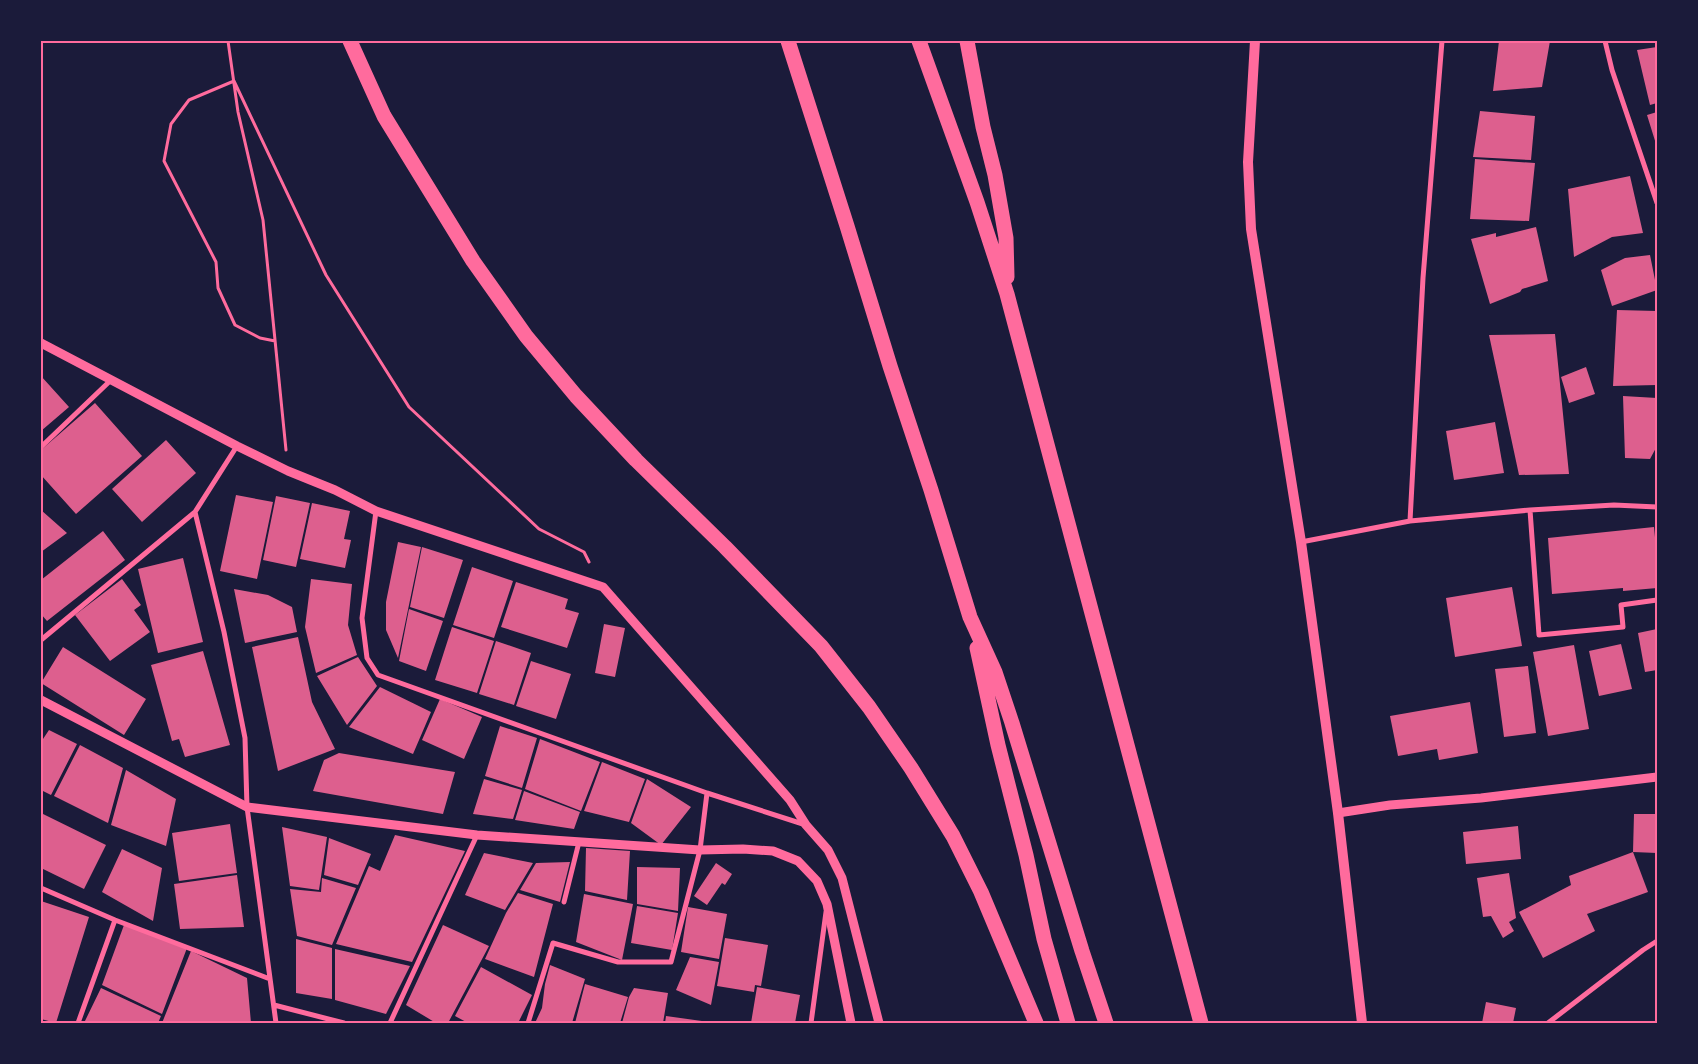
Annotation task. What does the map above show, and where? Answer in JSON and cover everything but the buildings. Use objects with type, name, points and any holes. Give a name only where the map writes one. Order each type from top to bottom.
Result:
[{"type":"highway","points":[[350,41],[384,116],[473,261],[526,336],[576,396],[636,460],[725,547],[821,646],[875,715],[911,768],[953,836],[981,892],[1036,1023]]},
{"type":"highway","points":[[788,41],[970,617],[1044,940],[1068,1023]]},
{"type":"highway","points":[[919,41],[978,202],[1007,294],[1201,1023]]},
{"type":"highway","points":[[967,41],[1006,238],[1007,294]]},
{"type":"highway","points":[[970,617],[995,672],[1010,715],[1079,942],[1106,1023]]},
{"type":"main road","points":[[1255,41],[1248,162],[1251,229],[1301,542],[1338,813],[1362,1023]]},
{"type":"street","points":[[1605,41],[1612,70],[1657,203]]},
{"type":"street","points":[[1410,521],[1422,278],[1442,42]]},
{"type":"street","points":[[41,343],[237,446],[288,471],[335,490],[376,511],[603,587],[790,800],[806,826],[828,850],[842,878],[879,1023]]},
{"type":"street","points":[[41,447],[111,380]]},
{"type":"street","points":[[41,640],[196,512],[237,446]]},
{"type":"street","points":[[1301,542],[1410,521],[1530,510],[1614,505],[1657,507]]},
{"type":"street","points":[[1530,510],[1539,635],[1623,627],[1621,605],[1657,600]]},
{"type":"street","points":[[376,511],[362,618],[367,658],[378,675],[707,793],[806,826]]},
{"type":"street","points":[[196,512],[224,632],[245,738],[247,807],[276,1023]]},
{"type":"street","points":[[41,700],[247,807],[477,835],[700,850],[743,849],[773,852],[798,862],[817,881],[827,904],[851,1023]]},
{"type":"street","points":[[1338,813],[1390,805],[1481,798],[1657,777]]},
{"type":"street","points":[[528,1023],[553,943],[618,962],[671,962],[700,850],[707,793]]},
{"type":"street","points":[[390,1023],[477,835]]},
{"type":"street","points":[[564,902],[579,842]]},
{"type":"street","points":[[41,888],[116,920],[270,979]]},
{"type":"street","points":[[811,1023],[827,904]]},
{"type":"street","points":[[78,1023],[116,920]]},
{"type":"street","points":[[1548,1023],[1657,941]]},
{"type":"street","points":[[274,1005],[344,1023]]},
{"type":"path","points":[[228,41],[238,112],[263,220],[288,471]]},
{"type":"path","points":[[234,81],[189,100],[171,124],[164,161],[216,262],[218,288],[235,325],[260,338],[275,340]]},
{"type":"path","points":[[234,81],[326,276],[409,407],[539,529],[584,552],[603,587]]}]
